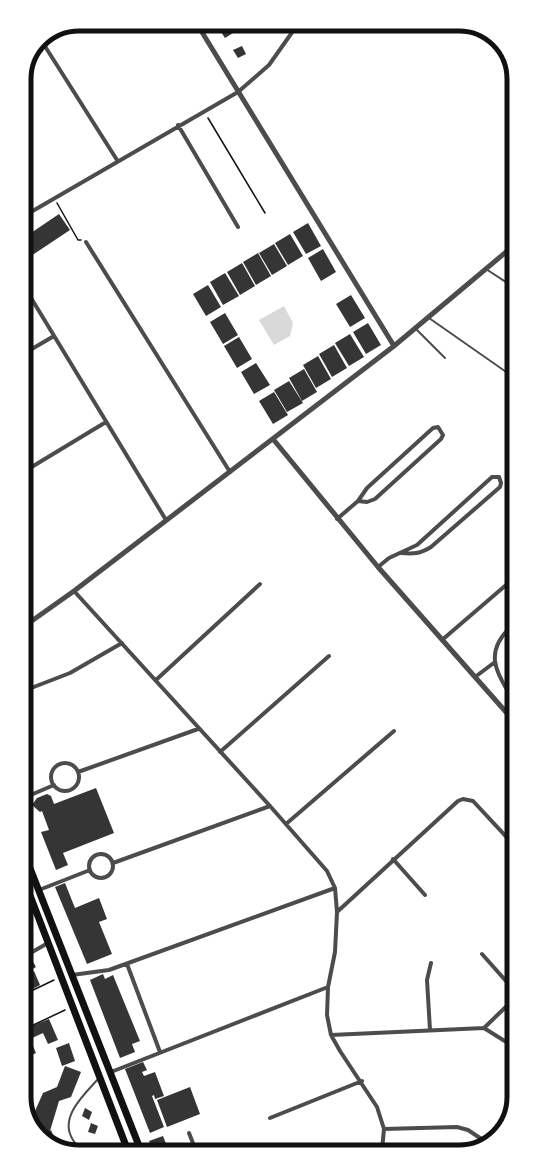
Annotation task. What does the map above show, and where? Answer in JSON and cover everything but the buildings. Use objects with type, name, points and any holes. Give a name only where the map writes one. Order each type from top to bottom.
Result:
[{"type":"main road","points":[[31,870],[111,1072],[138,1145]]},
{"type":"main road","points":[[31,898],[125,1145]]},
{"type":"street","points":[[200,31],[394,346]]},
{"type":"street","points":[[31,212],[117,160],[238,92],[269,65],[293,31]]},
{"type":"street","points":[[45,46],[117,160]]},
{"type":"street","points":[[178,125],[238,227]]},
{"type":"street","points":[[86,242],[230,472]]},
{"type":"street","points":[[31,621],[74,591],[394,346],[507,251]]},
{"type":"street","points":[[31,298],[166,520]]},
{"type":"street","points":[[31,349],[54,336]]},
{"type":"street","points":[[31,467],[106,422]]},
{"type":"street","points":[[337,519],[358,501],[366,488],[433,428],[438,427],[441,430],[443,435],[441,439],[375,499],[367,502],[358,501]]},
{"type":"street","points":[[273,439],[337,519],[507,713]]},
{"type":"street","points":[[378,567],[389,558],[401,553],[409,550],[423,540],[492,477],[499,477],[501,483],[500,487],[431,547],[422,553],[401,553]]},
{"type":"street","points":[[442,640],[507,583]]},
{"type":"street","points":[[156,680],[260,584]]},
{"type":"street","points":[[74,591],[156,680],[198,729],[270,806],[327,871],[335,888],[337,912],[335,952],[328,987],[327,1015],[331,1035],[340,1051],[362,1081],[377,1107],[384,1129],[382,1145]]},
{"type":"street","points":[[507,630],[498,639],[495,646],[495,662],[500,678],[507,689]]},
{"type":"street","points":[[31,688],[70,673],[122,643]]},
{"type":"street","points":[[220,752],[329,656]]},
{"type":"street","points":[[476,677],[495,662]]},
{"type":"street","points":[[78,772],[198,729]]},
{"type":"street","points":[[286,824],[394,730]]},
{"type":"street","points":[[70,764],[78,772],[78,782],[72,790],[62,791],[54,785],[52,774],[59,765],[70,764]]},
{"type":"street","points":[[31,795],[54,785]]},
{"type":"street","points":[[337,912],[458,801],[463,799],[473,801],[507,838]]},
{"type":"street","points":[[113,863],[270,806]]},
{"type":"street","points":[[100,854],[110,858],[113,863],[110,874],[106,877],[100,878],[94,876],[90,870],[91,860],[100,854]]},
{"type":"street","points":[[393,859],[425,895]]},
{"type":"street","points":[[39,890],[90,870]]},
{"type":"street","points":[[72,975],[101,972],[127,964],[335,888]]},
{"type":"street","points":[[31,952],[48,943]]},
{"type":"street","points":[[482,954],[507,982]]},
{"type":"street","points":[[430,1030],[427,980],[431,963]]},
{"type":"street","points":[[127,964],[160,1052]]},
{"type":"street","points":[[111,1072],[328,987]]},
{"type":"street","points":[[484,1028],[507,1006]]},
{"type":"street","points":[[331,1035],[484,1028],[507,1043]]},
{"type":"street","points":[[270,1118],[362,1081]]},
{"type":"street","points":[[384,1129],[457,1128],[468,1130],[482,1139]]},
{"type":"street","points":[[189,1134],[194,1145]]},
{"type":"lane","points":[[486,269],[507,283]]},
{"type":"lane","points":[[428,318],[507,373]]},
{"type":"lane","points":[[415,328],[445,358]]},
{"type":"lane","points":[[78,1145],[72,1139],[68,1128],[70,1117],[75,1107],[100,1077]]},
{"type":"path","points":[[204,111],[265,213]]},
{"type":"path","points":[[54,199],[78,240],[86,242]]},
{"type":"path","points":[[31,992],[61,977]]},
{"type":"path","points":[[31,1026],[73,1006]]},
{"type":"shaded area","points":[[284,306],[293,323],[290,336],[274,345],[259,320]]}]
